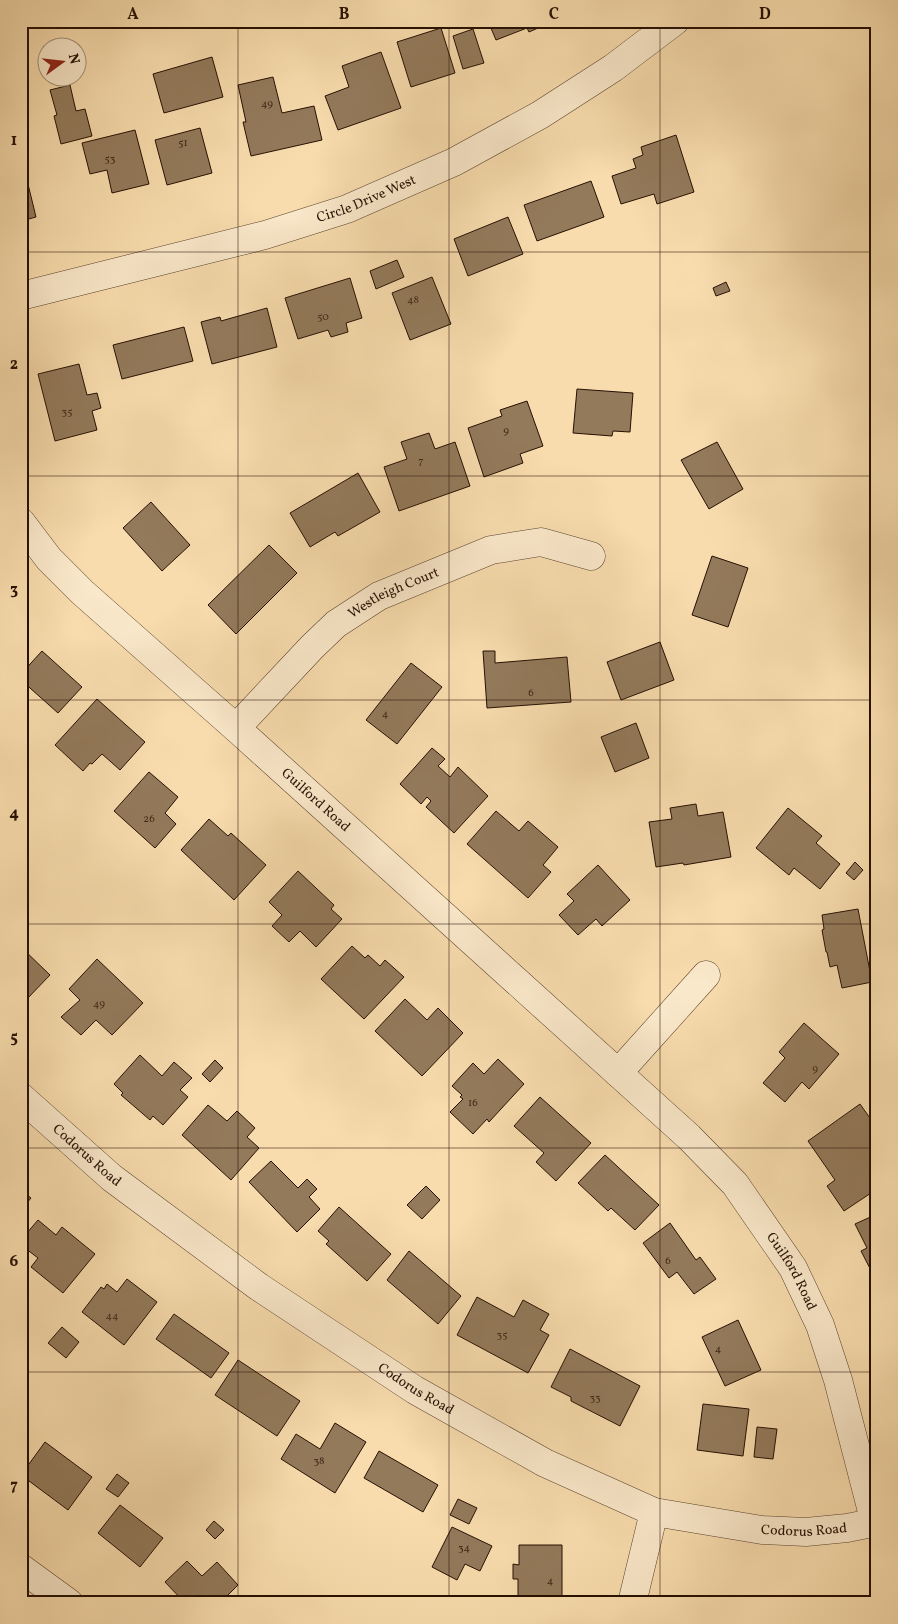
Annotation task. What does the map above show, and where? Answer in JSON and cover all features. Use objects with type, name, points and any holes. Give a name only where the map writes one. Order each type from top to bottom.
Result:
[{"type":"street","name":"Circle Drive West","points":[[21,296],[265,235],[347,209],[454,162],[540,115],[613,68],[675,21]]},
{"type":"street","name":"Guilford Road","points":[[21,522],[49,559],[82,592],[236,728],[689,1137],[735,1184],[793,1268],[820,1325],[876,1522]]},
{"type":"street","name":"Westleigh Court","points":[[236,728],[330,630],[379,596],[492,550],[541,542],[591,556]]},
{"type":"street","points":[[618,1073],[706,974]]},
{"type":"street","name":"Codorus Road","points":[[21,1097],[112,1178],[259,1288],[415,1390],[545,1463],[654,1512],[762,1530],[806,1532],[847,1528],[876,1522]]},
{"type":"street","points":[[632,1603],[654,1512]]},
{"type":"street","points":[[21,1568],[69,1603]]},
{"type":"building","points":[[488,21],[554,21],[529,32],[527,28],[496,40]]},
{"type":"building","points":[[441,28],[455,73],[411,87],[397,42]]},
{"type":"building","points":[[473,29],[484,63],[463,69],[453,36]]},
{"type":"building","points":[[381,52],[401,108],[338,130],[325,96],[349,87],[342,66]]},
{"type":"building","points":[[212,57],[223,97],[164,113],[153,74]]},
{"type":"building","points":[[273,77],[282,113],[314,106],[322,140],[251,156],[243,122],[246,122],[238,85]]},
{"type":"building","points":[[71,88],[76,111],[85,109],[92,136],[61,144],[54,116],[57,115],[50,90]]},
{"type":"building","points":[[200,128],[212,173],[167,185],[155,140]]},
{"type":"building","points":[[135,130],[149,184],[112,193],[107,170],[90,174],[82,143]]},
{"type":"building","points":[[676,135],[694,192],[657,204],[654,194],[621,204],[612,176],[636,168],[633,159],[643,155],[641,147]]},
{"type":"building","points":[[26,176],[36,217],[21,221],[21,177]]},
{"type":"building","points":[[591,181],[604,217],[537,241],[524,205]]},
{"type":"building","points":[[508,217],[523,254],[468,276],[454,239]]},
{"type":"building","points":[[397,260],[404,277],[376,289],[370,271]]},
{"type":"building","points":[[432,277],[451,324],[410,340],[392,293]]},
{"type":"building","points":[[350,278],[362,318],[346,323],[348,332],[331,337],[328,330],[298,339],[285,298]]},
{"type":"building","points":[[726,282],[730,291],[716,296],[713,288]]},
{"type":"building","points":[[267,308],[277,347],[212,364],[201,322],[220,317],[221,321]]},
{"type":"building","points":[[184,327],[193,361],[122,379],[113,345]]},
{"type":"building","points":[[79,364],[87,395],[97,393],[101,408],[92,411],[97,430],[55,441],[38,374]]},
{"type":"building","points":[[577,389],[633,393],[630,432],[613,431],[612,436],[573,433]]},
{"type":"building","points":[[527,401],[543,446],[520,454],[523,463],[484,477],[468,428],[502,416],[500,410]]},
{"type":"building","points":[[429,433],[435,449],[455,442],[470,486],[399,511],[384,467],[407,459],[401,442]]},
{"type":"building","points":[[717,442],[743,489],[709,509],[681,460]]},
{"type":"building","points":[[358,473],[380,512],[338,536],[335,532],[310,547],[290,513]]},
{"type":"building","points":[[151,502],[190,545],[162,571],[123,528]]},
{"type":"building","points":[[269,545],[297,573],[236,634],[208,605]]},
{"type":"building","points":[[712,556],[748,568],[728,627],[692,615]]},
{"type":"building","points":[[660,642],[674,680],[621,700],[607,662]]},
{"type":"building","points":[[42,651],[82,687],[58,713],[21,680],[21,674]]},
{"type":"building","points":[[483,651],[495,651],[495,663],[567,657],[571,702],[487,708]]},
{"type":"building","points":[[411,663],[442,687],[397,744],[366,720]]},
{"type":"building","points":[[97,699],[145,742],[120,770],[102,754],[83,771],[55,745]]},
{"type":"building","points":[[636,723],[649,758],[615,772],[601,737]]},
{"type":"building","points":[[432,748],[445,759],[438,766],[450,777],[458,767],[488,796],[454,833],[426,807],[431,801],[427,797],[421,804],[400,784]]},
{"type":"building","points":[[149,772],[178,797],[165,813],[176,824],[155,848],[114,811]]},
{"type":"building","points":[[696,804],[698,816],[723,812],[731,857],[684,865],[683,863],[656,867],[649,822],[672,819],[670,808]]},
{"type":"building","points":[[788,808],[822,836],[816,843],[840,864],[820,889],[794,868],[789,875],[756,848]]},
{"type":"building","points":[[496,811],[519,831],[528,821],[558,847],[543,865],[551,872],[528,898],[467,844]]},
{"type":"building","points":[[209,819],[228,836],[231,833],[266,865],[234,900],[181,850]]},
{"type":"building","points":[[855,862],[863,870],[854,880],[846,873]]},
{"type":"building","points":[[598,865],[630,900],[602,926],[596,919],[578,935],[559,915],[574,901],[567,894]]},
{"type":"building","points":[[298,871],[334,905],[331,909],[342,919],[316,947],[300,931],[289,942],[272,926],[282,915],[269,902]]},
{"type":"building","points":[[858,909],[872,982],[842,988],[837,965],[830,967],[822,930],[824,929],[822,915]]},
{"type":"building","points":[[352,946],[365,958],[368,955],[380,966],[385,960],[404,977],[364,1019],[321,979]]},
{"type":"building","points":[[21,947],[50,975],[26,1000],[21,995]]},
{"type":"building","points":[[97,959],[143,1003],[112,1035],[96,1020],[81,1035],[61,1017],[80,1000],[69,989]]},
{"type":"building","points":[[405,999],[427,1020],[438,1008],[463,1033],[422,1076],[375,1031]]},
{"type":"building","points":[[804,1023],[839,1054],[809,1089],[802,1082],[785,1102],[763,1083],[785,1058],[779,1052]]},
{"type":"building","points":[[140,1055],[162,1076],[174,1062],[192,1078],[180,1090],[188,1097],[163,1125],[153,1116],[150,1120],[121,1095],[123,1093],[114,1084]]},
{"type":"building","points":[[498,1059],[524,1084],[489,1122],[487,1119],[473,1134],[450,1112],[463,1099],[460,1097],[462,1095],[452,1086],[473,1063],[484,1074]]},
{"type":"building","points":[[215,1060],[223,1068],[210,1082],[202,1074]]},
{"type":"building","points":[[540,1097],[591,1143],[556,1181],[536,1162],[544,1153],[514,1126]]},
{"type":"building","points":[[860,1104],[877,1128],[877,1189],[844,1211],[827,1186],[835,1180],[808,1141]]},
{"type":"building","points":[[208,1105],[227,1121],[237,1111],[255,1128],[247,1137],[259,1148],[231,1180],[182,1135]]},
{"type":"building","points":[[605,1155],[659,1205],[635,1230],[611,1208],[608,1211],[578,1183]]},
{"type":"building","points":[[271,1161],[298,1188],[307,1179],[317,1189],[309,1197],[320,1209],[297,1232],[249,1182]]},
{"type":"building","points":[[426,1186],[440,1200],[422,1219],[407,1205]]},
{"type":"building","points":[[21,1190],[31,1198],[21,1210]]},
{"type":"building","points":[[339,1207],[391,1254],[367,1281],[326,1244],[329,1241],[318,1231]]},
{"type":"building","points":[[877,1214],[877,1282],[861,1251],[867,1248],[855,1224]]},
{"type":"building","points":[[38,1220],[56,1235],[62,1227],[95,1254],[63,1293],[31,1267],[38,1258],[21,1245],[21,1240]]},
{"type":"building","points":[[670,1223],[696,1260],[700,1257],[716,1279],[694,1294],[677,1272],[669,1278],[643,1243]]},
{"type":"building","points":[[409,1251],[461,1296],[438,1324],[387,1280]]},
{"type":"building","points":[[127,1279],[157,1302],[124,1345],[82,1312],[101,1287],[104,1289],[107,1284],[117,1292]]},
{"type":"building","points":[[477,1297],[514,1317],[523,1300],[549,1314],[540,1330],[549,1335],[528,1373],[457,1335]]},
{"type":"building","points":[[174,1314],[229,1353],[211,1378],[156,1339]]},
{"type":"building","points":[[738,1320],[761,1370],[725,1386],[702,1337]]},
{"type":"building","points":[[62,1327],[79,1342],[66,1358],[48,1343]]},
{"type":"building","points":[[570,1349],[640,1386],[620,1426],[571,1401],[571,1397],[551,1387]]},
{"type":"building","points":[[238,1360],[300,1401],[277,1436],[215,1395]]},
{"type":"building","points":[[703,1404],[749,1409],[743,1456],[697,1450]]},
{"type":"building","points":[[335,1423],[366,1442],[335,1493],[281,1459],[296,1434],[320,1449]]},
{"type":"building","points":[[757,1427],[777,1429],[773,1459],[754,1457]]},
{"type":"building","points":[[45,1442],[92,1477],[68,1510],[21,1475]]},
{"type":"building","points":[[379,1451],[438,1485],[423,1512],[364,1478]]},
{"type":"building","points":[[117,1474],[129,1483],[118,1497],[106,1489]]},
{"type":"building","points":[[458,1499],[477,1508],[469,1524],[450,1515]]},
{"type":"building","points":[[120,1505],[163,1538],[140,1567],[98,1533]]},
{"type":"building","points":[[214,1521],[224,1530],[215,1539],[206,1530]]},
{"type":"building","points":[[452,1527],[492,1546],[480,1571],[465,1564],[457,1580],[432,1567]]},
{"type":"building","points":[[519,1545],[562,1545],[562,1603],[518,1603],[518,1579],[513,1579],[513,1564],[519,1565]]},
{"type":"building","points":[[187,1561],[202,1576],[217,1562],[238,1585],[225,1598],[230,1603],[185,1603],[165,1582]]}]
